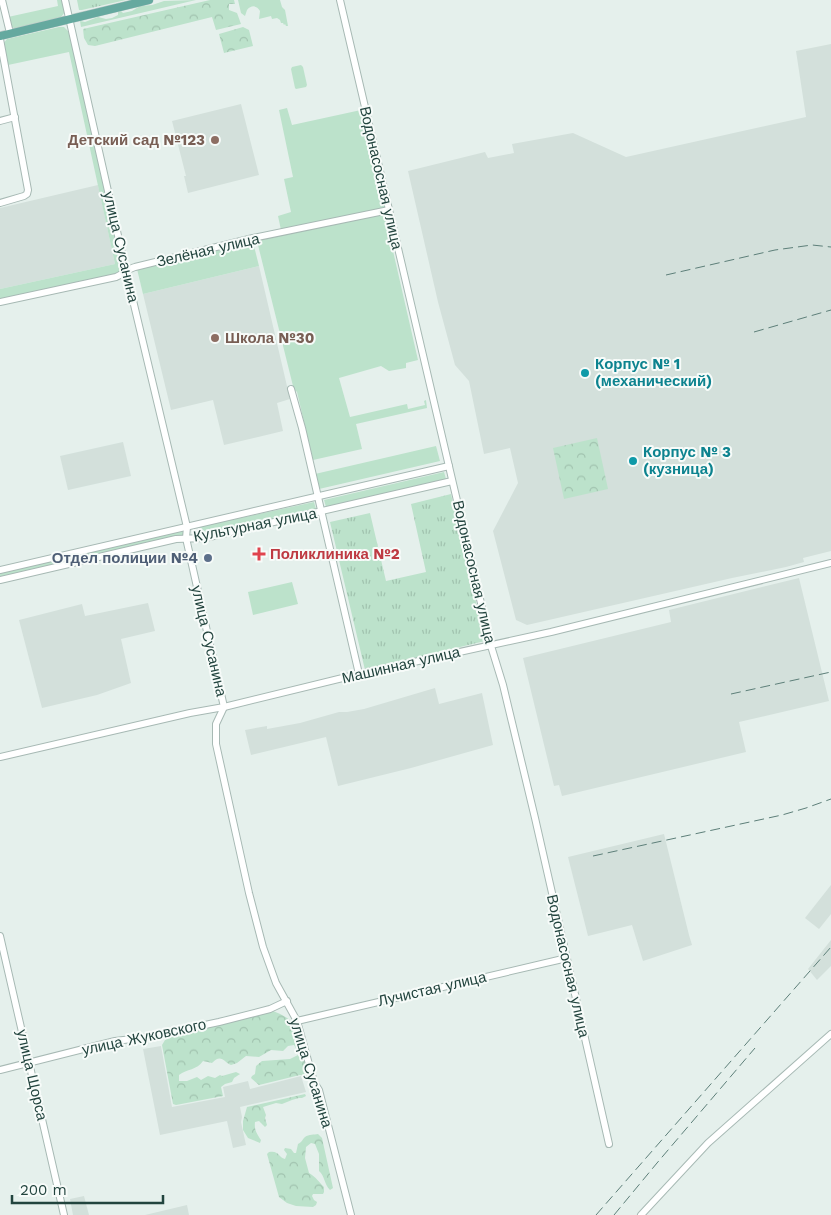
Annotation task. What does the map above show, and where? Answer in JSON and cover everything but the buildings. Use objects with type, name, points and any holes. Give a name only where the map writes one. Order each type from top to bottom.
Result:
[{"type":"main road","points":[[0,36],[149,0]]},
{"type":"street","points":[[2,0],[10,33]]},
{"type":"street","name":"улица Сусанина","points":[[65,0],[126,271],[187,527],[186,538],[224,707],[216,724],[216,744],[249,893],[263,947],[276,983],[297,1021],[314,1082],[319,1090],[352,1215]]},
{"type":"street","name":"Водонасосная улица","points":[[340,0],[491,646],[503,685],[609,1144]]},
{"type":"street","points":[[0,40],[28,190],[27,194],[21,198],[0,203]]},
{"type":"street","points":[[0,122],[15,117]]},
{"type":"street","name":"Зелёная улица","points":[[0,302],[116,277],[135,266],[254,238],[389,210]]},
{"type":"street","points":[[291,389],[358,674]]},
{"type":"street","name":"Культурная улица","points":[[0,570],[449,466]]},
{"type":"street","name":"Культурная улица","points":[[0,580],[176,539],[205,538],[452,481]]},
{"type":"street","name":"Машинная улица","points":[[0,757],[190,713],[224,707],[358,674],[551,632],[831,563]]},
{"type":"street","name":"улица Щорса","points":[[0,936],[64,1215]]},
{"type":"street","name":"Лучистая улица","points":[[297,1021],[567,958]]},
{"type":"street","name":"улица Жуковского","points":[[0,1070],[115,1042],[149,1037],[219,1022],[270,1009],[287,1001]]},
{"type":"street","points":[[641,1215],[708,1143],[831,1034]]},
{"type":"shaded area","points":[[831,44],[831,551],[803,558],[804,562],[786,567],[527,625],[516,620],[493,531],[518,483],[510,448],[484,454],[469,381],[455,365],[438,302],[408,171],[485,152],[488,158],[514,153],[512,144],[573,133],[626,157],[806,117],[796,51]]},
{"type":"shaded area","points":[[241,104],[259,175],[188,193],[184,176],[186,176],[172,121]]},
{"type":"shaded area","points":[[98,185],[115,264],[0,289],[0,208]]},
{"type":"shaded area","name":"Школа №30","points":[[259,266],[290,399],[277,403],[283,431],[224,445],[213,400],[171,410],[143,294]]},
{"type":"shaded area","points":[[123,442],[131,476],[68,490],[60,456]]},
{"type":"shaded area","points":[[799,578],[829,701],[739,722],[746,752],[562,796],[559,785],[554,786],[523,658],[671,622],[669,610]]},
{"type":"shaded area","points":[[148,603],[155,631],[121,639],[131,683],[97,695],[42,708],[19,620],[82,604],[85,616]]},
{"type":"shaded area","points":[[435,688],[439,704],[482,693],[493,745],[338,786],[326,737],[251,755],[245,730],[267,726],[267,729],[300,723],[339,712],[364,709]]},
{"type":"shaded area","points":[[664,834],[692,945],[643,961],[632,925],[588,936],[568,857]]},
{"type":"shaded area","points":[[831,885],[831,914],[819,929],[805,918]]},
{"type":"shaded area","points":[[831,940],[831,966],[817,980],[808,969]]},
{"type":"shaded area","points":[[161,1046],[172,1107],[225,1097],[223,1087],[248,1081],[250,1089],[301,1076],[306,1092],[240,1107],[246,1145],[233,1148],[227,1121],[160,1135],[143,1049]]},
{"type":"shaded area","points":[[84,1196],[89,1215],[73,1215],[70,1199]]},
{"type":"shaded area","points":[[187,1205],[189,1215],[145,1215]]},
{"type":"green space","points":[[57,0],[62,0],[65,12],[57,20],[15,29],[11,26],[8,17],[58,6]]},
{"type":"green space","points":[[77,0],[126,0],[79,10]]},
{"type":"green space","points":[[196,0],[81,27],[80,21],[85,22],[98,17],[112,18],[118,15],[118,12],[132,11],[140,6],[164,1]]},
{"type":"green space","points":[[210,0],[234,0],[235,4],[229,4],[229,10],[237,13],[241,24],[216,30],[212,17],[95,46],[88,45],[84,38],[83,29]]},
{"type":"green space","points":[[238,0],[280,0],[285,10],[288,26],[281,23],[277,18],[272,19],[271,16],[259,19],[260,11],[256,7],[249,8],[245,16],[241,13]]},
{"type":"green space","points":[[64,27],[70,33],[122,267],[119,273],[0,300],[0,289],[115,264],[69,52],[8,65],[3,44],[7,39]]},
{"type":"green space","points":[[243,27],[249,30],[253,46],[224,53],[219,34]]},
{"type":"green space","points":[[301,65],[307,85],[306,87],[296,89],[291,69]]},
{"type":"green space","points":[[287,108],[292,125],[361,110],[364,113],[385,206],[381,209],[281,230],[278,216],[291,212],[284,179],[293,177],[279,110]]},
{"type":"green space","points":[[382,213],[385,216],[418,360],[406,363],[406,368],[389,371],[381,366],[339,378],[350,417],[407,404],[408,409],[425,405],[424,401],[426,400],[427,408],[356,424],[362,449],[313,460],[257,241]]},
{"type":"green space","points":[[253,242],[259,266],[143,294],[137,269]]},
{"type":"green space","points":[[597,438],[608,489],[564,499],[553,448]]},
{"type":"green space","points":[[436,446],[440,461],[319,489],[315,474]]},
{"type":"green space","points":[[444,472],[446,479],[326,507],[324,500]]},
{"type":"green space","points":[[451,494],[485,641],[365,670],[330,522],[370,513],[386,581],[426,572],[411,504]]},
{"type":"green space","points":[[314,502],[316,509],[200,535],[199,527]]},
{"type":"green space","points":[[184,531],[183,535],[0,577],[0,572]]},
{"type":"green space","points":[[292,582],[298,604],[253,615],[248,592]]},
{"type":"green space","points":[[273,1011],[284,1016],[294,1025],[298,1044],[302,1048],[300,1051],[294,1045],[288,1046],[283,1051],[271,1050],[259,1057],[246,1056],[231,1065],[220,1058],[212,1063],[203,1061],[198,1066],[179,1075],[179,1081],[187,1081],[197,1077],[201,1080],[208,1076],[215,1078],[220,1075],[236,1072],[240,1074],[232,1082],[221,1087],[223,1096],[173,1104],[162,1045],[165,1040],[175,1034],[192,1032]]},
{"type":"green space","points":[[298,1055],[304,1059],[307,1065],[309,1080],[304,1080],[303,1076],[300,1075],[259,1085],[251,1078],[255,1074],[256,1066],[262,1061],[290,1059]]},
{"type":"green space","points":[[305,1094],[306,1096],[302,1098],[263,1107],[267,1125],[265,1127],[259,1121],[255,1122],[255,1130],[261,1140],[260,1143],[248,1138],[243,1130],[243,1121],[247,1107]]},
{"type":"green space","points":[[318,1134],[322,1138],[333,1188],[330,1190],[328,1188],[319,1171],[319,1154],[315,1144],[311,1143],[306,1147],[305,1158],[309,1173],[324,1187],[324,1192],[323,1194],[313,1194],[314,1200],[317,1202],[313,1207],[296,1206],[287,1203],[279,1197],[267,1154],[275,1152],[285,1159],[287,1154],[284,1150],[285,1148],[291,1149],[296,1153],[298,1144],[305,1137]]},
{"type":"railway","points":[[666,275],[775,250],[812,245],[831,247]]},
{"type":"railway","points":[[754,332],[831,310]]},
{"type":"railway","points":[[731,694],[831,672]]},
{"type":"railway","points":[[593,856],[782,815],[831,799]]},
{"type":"railway","points":[[596,1215],[831,947]]},
{"type":"railway","points":[[614,1215],[755,1048]]},
{"type":"place","name":"Детский сад №123","points":[[215,140]]},
{"type":"place","name":"Школа №30","points":[[215,338]]},
{"type":"place","name":"Корпус № 1 (механический)","points":[[585,373]]},
{"type":"place","name":"Корпус № 3 (кузница)","points":[[633,461]]},
{"type":"place","name":"Поликлиника №2","points":[[259,554]]},
{"type":"place","name":"Отдел полиции №4","points":[[208,558]]}]
